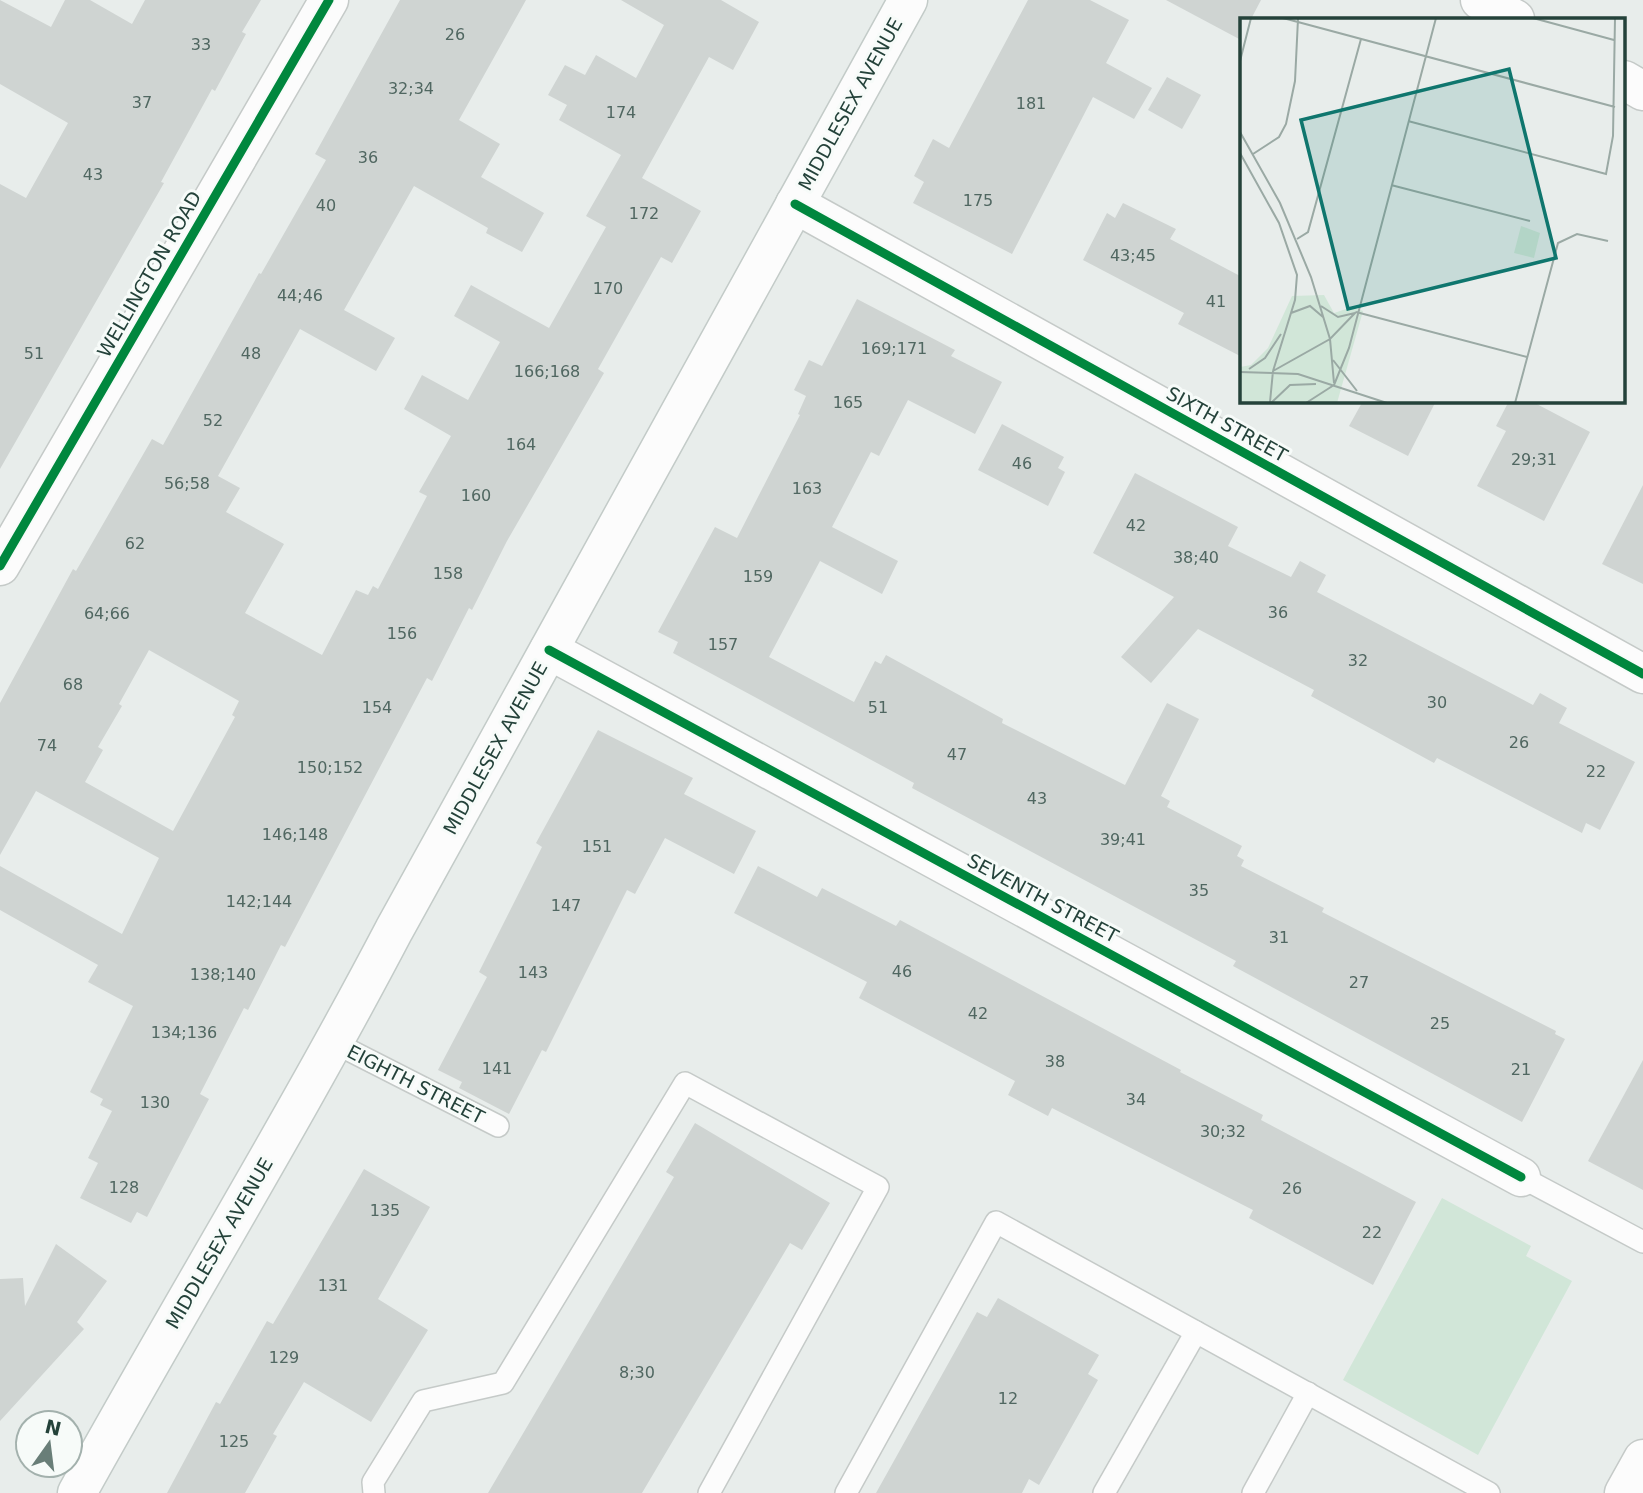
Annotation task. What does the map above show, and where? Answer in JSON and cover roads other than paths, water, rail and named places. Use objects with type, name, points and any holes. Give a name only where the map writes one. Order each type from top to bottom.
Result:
[{"type":"street","name":"WELLINGTON ROAD","points":[[0,566],[330,0]]},
{"type":"street","name":"MIDDLESEX AVENUE","points":[[77,1493],[246,1193],[335,1043],[908,0]]},
{"type":"street","points":[[1480,0],[1513,18]]},
{"type":"street","points":[[1626,81],[1643,91]]},
{"type":"street","name":"SIXTH STREET","points":[[795,204],[1643,674]]},
{"type":"street","name":"SEVENTH STREET","points":[[549,650],[1521,1177]]},
{"type":"street","points":[[1624,1493],[1643,1459]]},
{"type":"lane","name":"EIGHTH STREET","points":[[335,1043],[498,1126]]},
{"type":"lane","points":[[374,1493],[373,1482],[423,1401],[503,1383],[685,1083],[878,1187],[709,1493]]},
{"type":"lane","points":[[1521,1177],[1643,1242]]},
{"type":"lane","points":[[846,1493],[996,1222],[1489,1493]]},
{"type":"lane","points":[[1104,1493],[1196,1332]]},
{"type":"lane","points":[[1253,1493],[1308,1393]]}]
